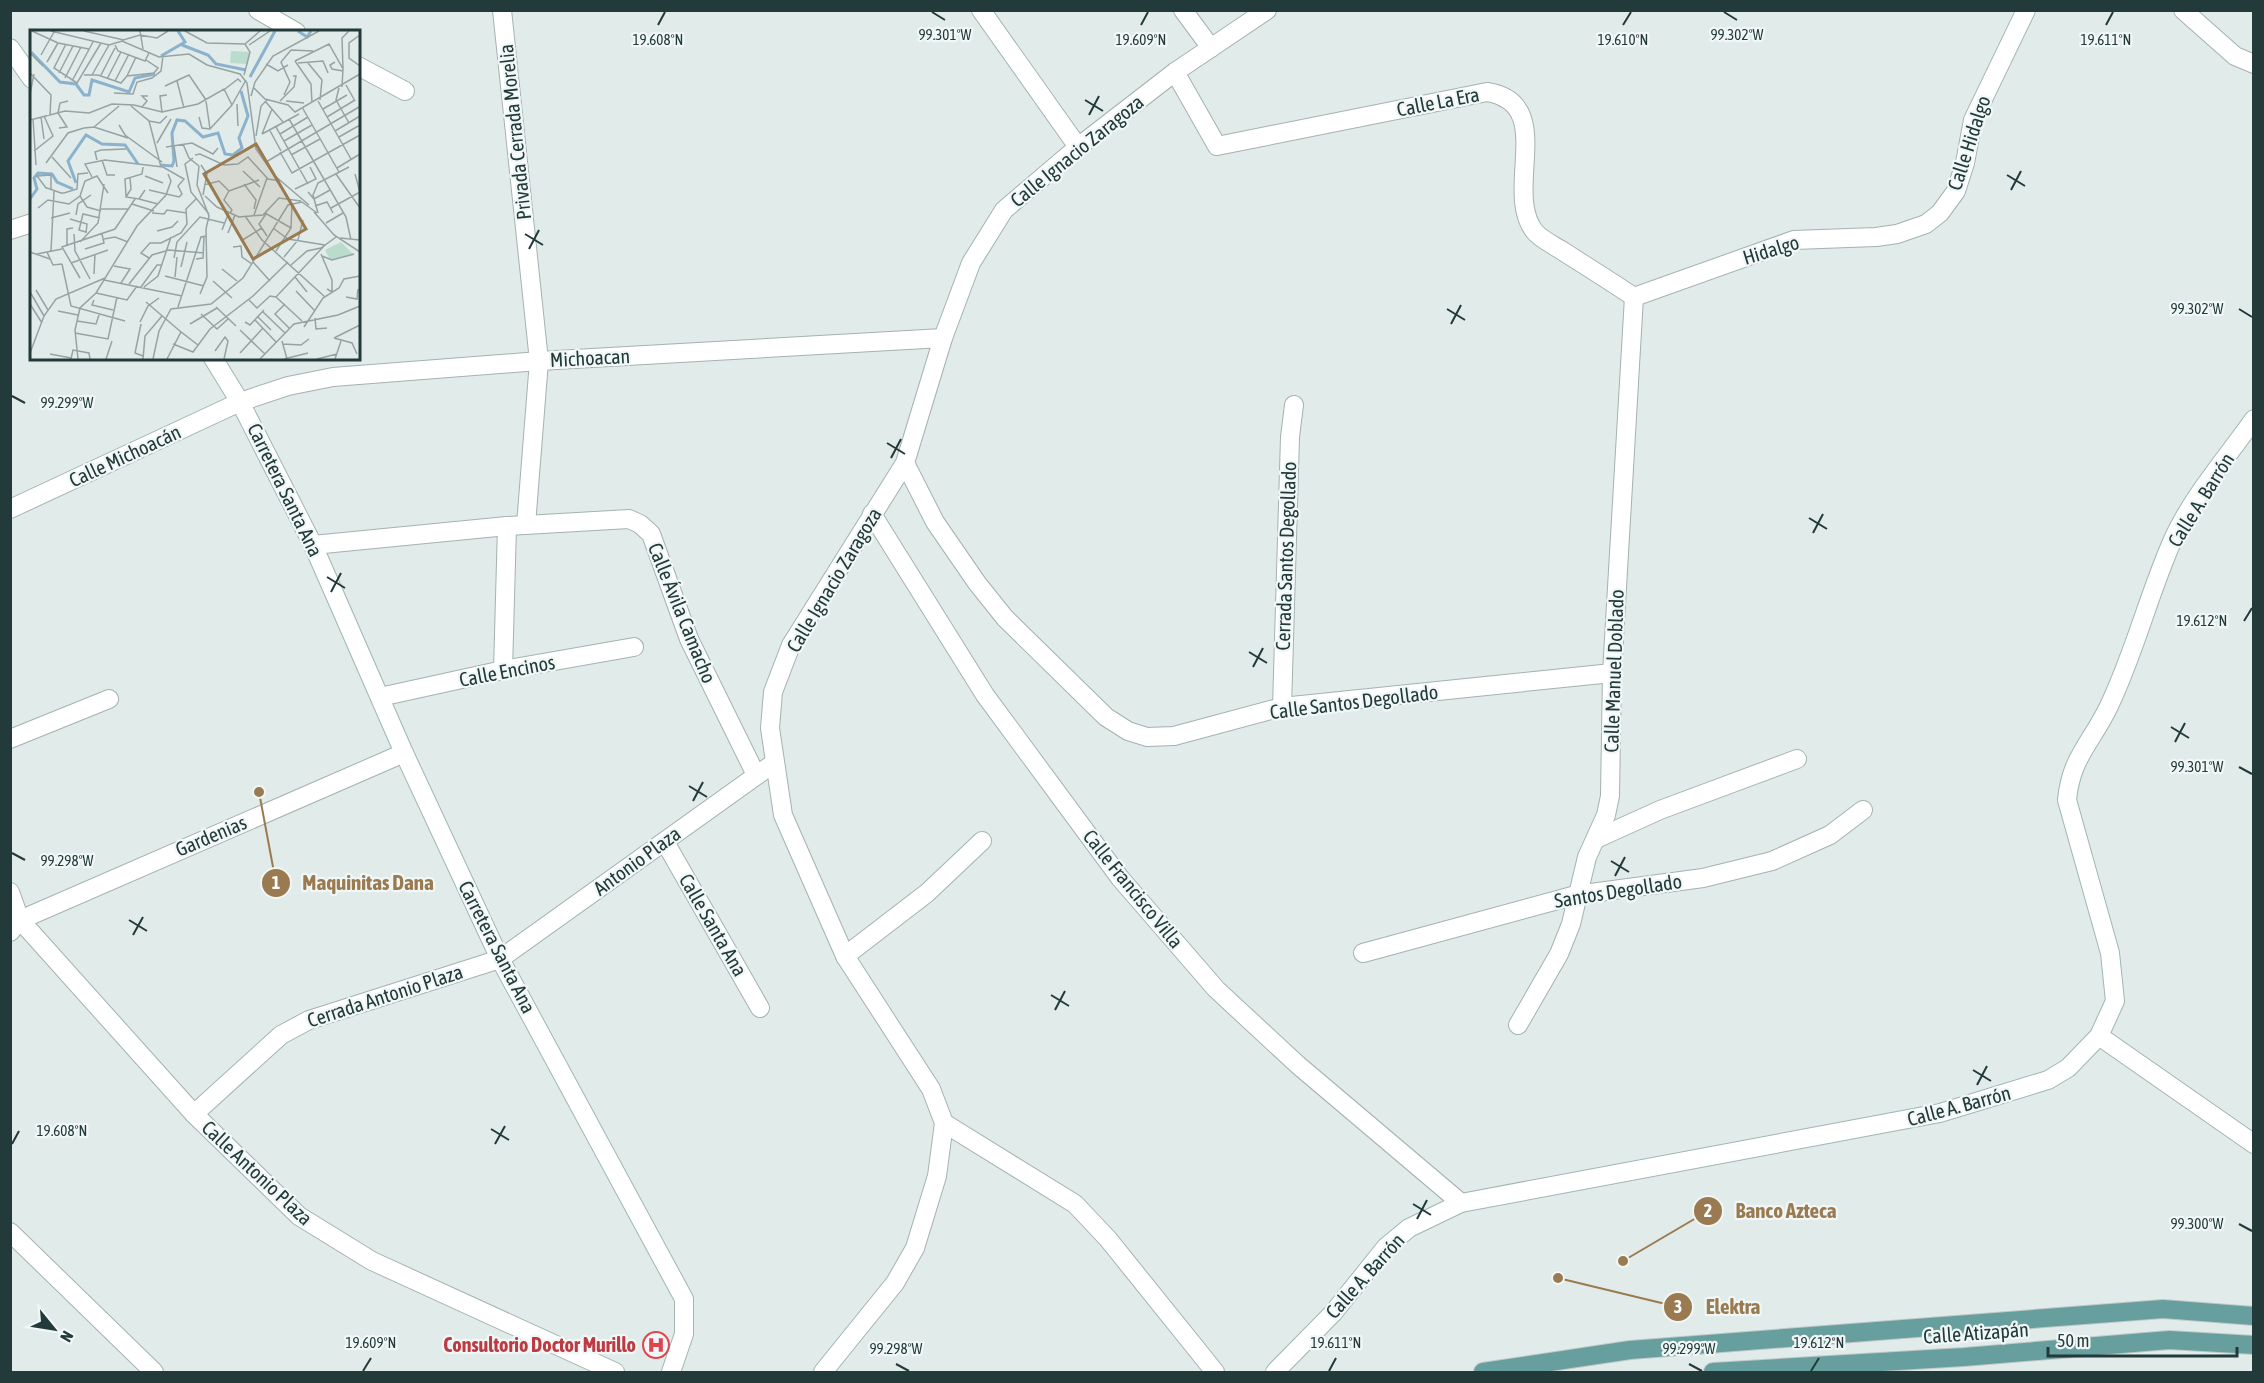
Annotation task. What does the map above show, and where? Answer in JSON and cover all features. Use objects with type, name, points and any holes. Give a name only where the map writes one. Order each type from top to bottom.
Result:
[{"type":"main road","name":"Calle Atizapán","points":[[1483,1372],[1630,1350],[2163,1309],[2253,1316]]},
{"type":"main road","name":"Calle Atizapán","points":[[1713,1372],[1964,1357],[2169,1340],[2253,1345]]},
{"type":"street","points":[[256,10],[263,30]]},
{"type":"street","points":[[256,10],[292,30]]},
{"type":"street","name":"Privada Cerrada Morelia","points":[[502,10],[539,361]]},
{"type":"street","points":[[981,10],[1078,147]]},
{"type":"street","points":[[1182,10],[1212,48]]},
{"type":"street","name":"Calle Ignacio Zaragoza","points":[[824,1372],[895,1283],[915,1248],[937,1176],[944,1123],[931,1089],[845,956],[783,815],[770,728],[772,692],[791,645],[905,463],[943,338],[971,263],[1004,210],[1078,147],[1175,72],[1267,10]]},
{"type":"street","name":"Calle Hidalgo","points":[[1912,229],[1926,224],[1940,213],[1956,191],[1965,163],[1972,120],[2026,10]]},
{"type":"street","points":[[2183,10],[2235,56],[2253,64]]},
{"type":"street","points":[[10,48],[30,76]]},
{"type":"street","points":[[360,67],[405,91]]},
{"type":"street","name":"Calle La Era","points":[[1175,72],[1217,146],[1487,92],[1503,95],[1515,102],[1525,125],[1524,212],[1535,233],[1635,297]]},
{"type":"street","points":[[10,230],[30,224]]},
{"type":"street","name":"Hidalgo","points":[[1635,297],[1794,240],[1876,237],[1912,229]]},
{"type":"street","name":"Calle Manuel Doblado","points":[[1518,1025],[1559,954],[1571,924],[1576,895],[1587,857],[1596,839],[1610,796],[1612,673],[1635,297]]},
{"type":"street","name":"Michoacan","points":[[240,402],[288,386],[333,377],[539,361],[943,338]]},
{"type":"street","name":"Carretera Santa Ana","points":[[214,360],[240,402],[313,546],[404,753],[500,959],[684,1299],[684,1334],[671,1372]]},
{"type":"street","points":[[526,525],[539,361]]},
{"type":"street","name":"Calle Michoacán","points":[[10,509],[240,402]]},
{"type":"street","name":"Cerrada Santos Degollado","points":[[1282,707],[1290,437],[1294,405]]},
{"type":"street","name":"Calle A. Barrón","points":[[1275,1372],[1333,1313],[1386,1247],[1409,1228],[1461,1203],[1940,1113],[2048,1080],[2077,1061],[2099,1036],[2115,1001],[2110,953],[2067,800],[2069,779],[2079,753],[2108,708],[2120,681],[2171,544],[2200,495],[2253,419]]},
{"type":"street","name":"Calle Santos Degollado","points":[[905,463],[935,522],[977,583],[1005,618],[1106,717],[1128,731],[1147,737],[1174,736],[1282,707],[1612,673]]},
{"type":"street","name":"Calle Francisco Villa","points":[[872,514],[985,694],[1120,878],[1216,989],[1298,1065],[1461,1203]]},
{"type":"street","name":"Calle Ávila Camacho","points":[[313,546],[507,526],[629,519],[651,534],[689,639],[756,775]]},
{"type":"street","points":[[503,670],[507,526]]},
{"type":"street","name":"Calle Encinos","points":[[380,697],[503,670],[634,647]]},
{"type":"street","points":[[10,739],[109,699]]},
{"type":"street","name":"Gardenias","points":[[15,926],[404,753]]},
{"type":"street","points":[[1596,839],[1660,810],[1797,759]]},
{"type":"street","name":"Antonio Plaza","points":[[500,959],[774,763]]},
{"type":"street","name":"Santos Degollado","points":[[1363,953],[1576,895],[1703,878],[1772,861],[1830,835],[1863,810]]},
{"type":"street","points":[[845,956],[927,893],[982,841]]},
{"type":"street","name":"Calle Santa Ana","points":[[665,842],[760,1008]]},
{"type":"street","name":"Calle Antonio Plaza","points":[[10,892],[15,926],[194,1114],[299,1216],[372,1261],[438,1294],[615,1372]]},
{"type":"street","name":"Cerrada Antonio Plaza","points":[[194,1114],[280,1035],[309,1020],[500,959]]},
{"type":"street","points":[[2099,1036],[2253,1144]]},
{"type":"street","points":[[944,1123],[1075,1204],[1108,1239],[1215,1372]]},
{"type":"street","points":[[10,1232],[154,1372]]},
{"type":"place","name":"Maquinitas Dana","points":[[259,792]]},
{"type":"place","name":"Banco Azteca","points":[[1623,1261]]},
{"type":"place","name":"Elektra","points":[[1558,1278]]},
{"type":"place","name":"Consultorio Doctor Murillo","points":[[656,1345]]}]
